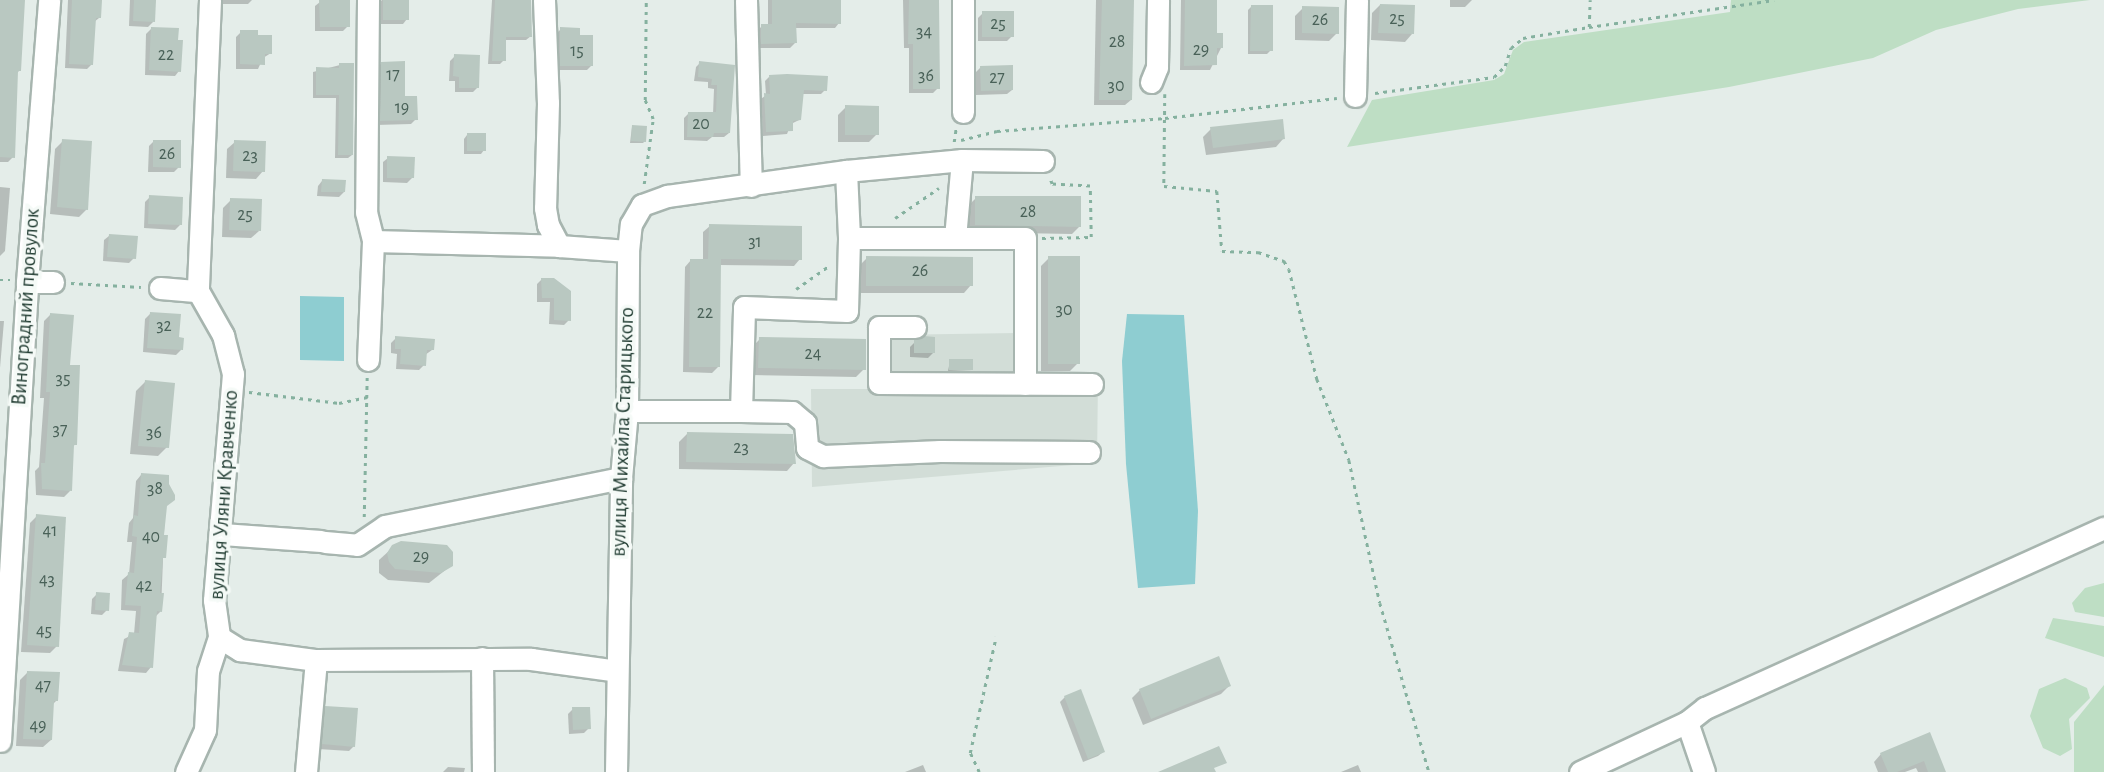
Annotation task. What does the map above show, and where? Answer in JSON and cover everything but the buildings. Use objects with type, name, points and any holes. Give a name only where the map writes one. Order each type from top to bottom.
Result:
[{"type":"street","name":"Виноградний провулок","points":[[0,741],[27,282],[49,0]]},
{"type":"street","points":[[160,288],[198,291],[210,0]]},
{"type":"street","points":[[368,0],[366,212],[373,241],[368,360]]},
{"type":"street","points":[[544,0],[548,103],[544,208],[559,246]]},
{"type":"street","points":[[746,0],[751,187]]},
{"type":"street","points":[[963,0],[963,112]]},
{"type":"street","points":[[1154,75],[1158,0]]},
{"type":"street","points":[[1355,96],[1357,0]]},
{"type":"street","points":[[642,205],[667,195],[751,187],[957,154],[1043,161]]},
{"type":"street","points":[[955,238],[957,154]]},
{"type":"street","points":[[741,411],[744,307],[846,311],[849,238],[846,171]]},
{"type":"street","name":"вулиця Михайла Старицького","points":[[616,772],[621,478],[627,411],[628,251],[631,224],[642,205]]},
{"type":"street","points":[[849,238],[1025,238],[1026,384]]},
{"type":"street","points":[[373,241],[559,246],[628,251]]},
{"type":"street","points":[[27,282],[53,282]]},
{"type":"street","name":"вулиця Уляни Кравченко","points":[[198,291],[223,335],[231,364],[233,390],[220,506],[222,534],[214,600],[219,637]]},
{"type":"street","points":[[915,327],[879,327],[879,383],[1092,384]]},
{"type":"street","points":[[627,411],[792,412],[805,423],[807,448],[823,456],[940,451],[1089,452]]},
{"type":"street","points":[[222,534],[357,545],[385,526],[621,478]]},
{"type":"street","points":[[1580,772],[1687,722],[1705,708],[2104,528]]},
{"type":"street","points":[[187,772],[205,730],[208,671],[219,637],[240,650],[316,660],[531,659],[617,671]]},
{"type":"street","points":[[482,658],[483,772]]},
{"type":"street","points":[[306,772],[316,660]]},
{"type":"street","points":[[1687,722],[1704,772]]},
{"type":"path","points":[[642,205],[646,155],[652,139],[653,119],[645,100],[646,0]]},
{"type":"path","points":[[1589,27],[1590,0]]},
{"type":"path","points":[[963,112],[954,131],[957,154],[997,131],[1165,118],[1481,80],[1494,76],[1505,66],[1511,48],[1523,38],[1774,0]]},
{"type":"path","points":[[1154,75],[1164,87],[1164,186],[1217,191],[1222,251],[1258,252],[1284,261],[1289,269],[1317,379],[1349,460],[1380,603],[1429,772]]},
{"type":"path","points":[[1025,238],[1091,237],[1090,186],[1052,184],[1043,161]]},
{"type":"path","points":[[53,282],[160,288]]},
{"type":"path","points":[[364,541],[368,360]]},
{"type":"path","points":[[233,390],[339,404],[367,397]]},
{"type":"path","points":[[979,772],[970,753],[996,637]]},
{"type":"shaded area","points":[[1017,333],[1018,378],[1098,378],[1097,463],[812,487],[811,389],[886,389],[887,335]]},
{"type":"green space","points":[[1731,0],[2090,0],[2018,9],[1936,30],[1873,58],[1729,87],[1347,147],[1372,100],[1494,80],[1504,74],[1513,50],[1524,42],[1730,12]]},
{"type":"green space","points":[[2104,583],[2104,617],[2075,612],[2072,603],[2085,588]]},
{"type":"green space","points":[[2053,618],[2104,626],[2104,657],[2045,638]]},
{"type":"green space","points":[[2065,678],[2087,688],[2090,698],[2069,719],[2072,749],[2060,756],[2043,748],[2030,716],[2039,689]]},
{"type":"green space","points":[[2104,685],[2104,772],[2074,772],[2074,722]]},
{"type":"water","points":[[300,296],[344,297],[344,361],[300,360]]},
{"type":"water","points":[[1127,314],[1184,315],[1198,511],[1195,584],[1138,588],[1126,464],[1122,361]]}]
